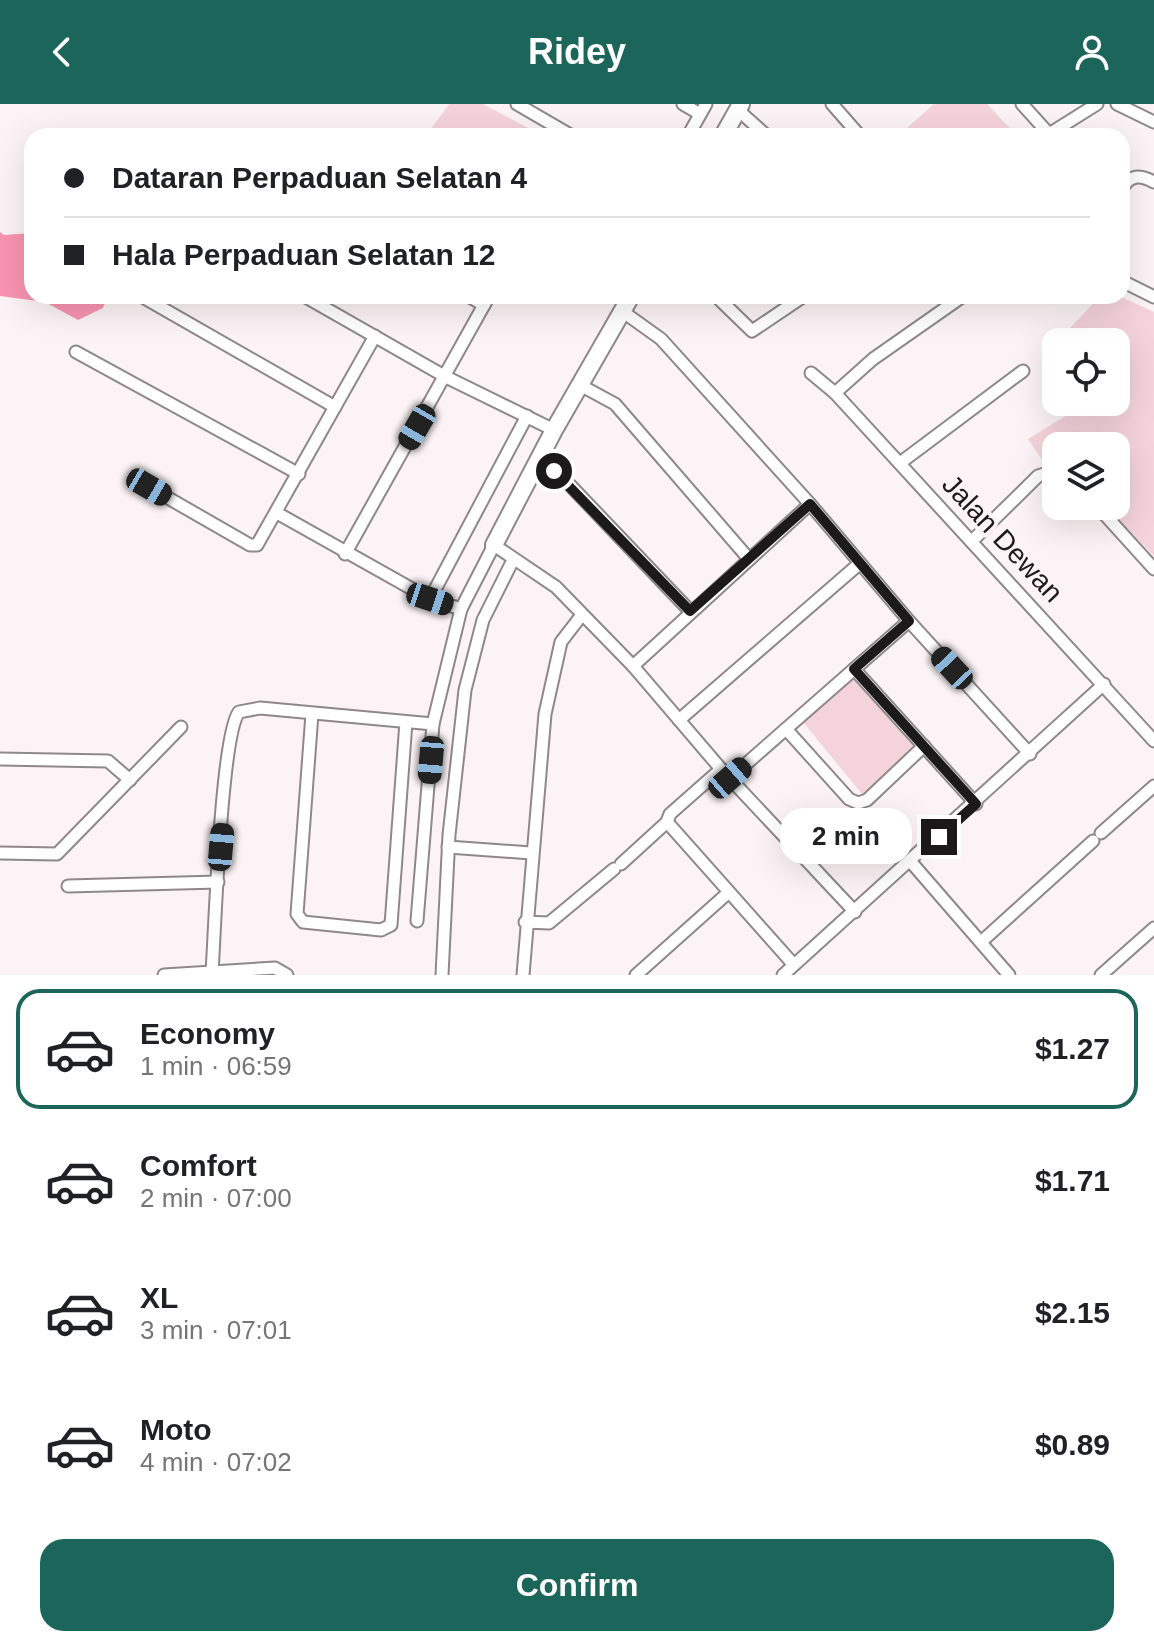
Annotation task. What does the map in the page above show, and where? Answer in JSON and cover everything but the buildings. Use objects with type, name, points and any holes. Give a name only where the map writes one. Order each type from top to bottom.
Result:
[{"type":"street","points":[[517,104],[558,128]]},
{"type":"street","points":[[683,104],[703,109],[692,128]]},
{"type":"street","points":[[832,104],[853,128]]},
{"type":"street","points":[[1022,104],[1041,128]]},
{"type":"street","points":[[1058,128],[1097,104]]},
{"type":"street","points":[[1117,104],[1154,122]]},
{"type":"street","points":[[727,128],[739,107],[759,128]]},
{"type":"street","points":[[1130,179],[1138,176],[1154,182]]},
{"type":"street","points":[[1130,285],[1154,297]]},
{"type":"street","points":[[155,304],[335,407]]},
{"type":"street","points":[[318,304],[446,377],[554,430]]},
{"type":"street","points":[[345,554],[484,304]]},
{"type":"street","points":[[417,921],[433,724],[461,609],[554,430],[626,304]]},
{"type":"street","points":[[628,304],[810,504],[909,621],[1030,754]]},
{"type":"street","points":[[724,304],[749,331],[761,328],[793,304]]},
{"type":"street","points":[[835,393],[873,359],[952,304]]},
{"type":"street","points":[[149,487],[250,545],[257,545],[375,336]]},
{"type":"street","points":[[76,352],[299,474]]},
{"type":"street","points":[[900,463],[1023,371]]},
{"type":"street","name":"Jalan Dewan","points":[[811,373],[835,393],[973,540],[1154,741]]},
{"type":"street","points":[[580,385],[615,404],[749,559]]},
{"type":"street","points":[[430,599],[527,416]]},
{"type":"street","points":[[541,460],[568,483],[690,611]]},
{"type":"street","points":[[973,540],[1042,475]]},
{"type":"street","points":[[633,666],[810,504]]},
{"type":"street","points":[[277,513],[345,554],[430,599],[461,609]]},
{"type":"street","points":[[1110,520],[1154,569]]},
{"type":"street","points":[[494,545],[513,560],[548,579],[633,666],[726,773],[855,912]]},
{"type":"street","points":[[442,975],[448,847],[470,666],[483,620],[513,560]]},
{"type":"street","points":[[679,720],[859,564]]},
{"type":"street","points":[[523,975],[525,922],[545,714],[561,642],[581,616]]},
{"type":"street","points":[[525,922],[549,923],[667,822],[670,814],[786,729],[909,621]]},
{"type":"street","points":[[854,669],[976,804]]},
{"type":"street","points":[[783,975],[976,804],[1104,684]]},
{"type":"street","points":[[212,972],[226,775],[235,716],[251,708],[433,724]]},
{"type":"street","points":[[312,714],[297,914],[303,922],[388,929],[392,919],[406,722]]},
{"type":"street","points":[[0,853],[57,854],[181,727]]},
{"type":"street","points":[[786,729],[849,799],[858,803],[867,800],[924,746]]},
{"type":"street","points":[[0,759],[106,760],[130,780]]},
{"type":"street","points":[[981,942],[1154,786]]},
{"type":"street","points":[[667,822],[794,965]]},
{"type":"street","points":[[448,847],[531,853]]},
{"type":"street","points":[[911,862],[1009,975]]},
{"type":"street","points":[[68,886],[218,882]]},
{"type":"street","points":[[636,975],[729,892]]},
{"type":"street","points":[[1101,975],[1154,928]]},
{"type":"street","points":[[164,975],[275,968],[287,975]]},
{"type":"shaded area","points":[[449,104],[483,104],[528,128],[432,128]]},
{"type":"shaded area","points":[[934,104],[987,104],[1010,128],[907,128]]},
{"type":"shaded area","points":[[0,232],[4,235],[24,234],[24,299],[0,296]]},
{"type":"shaded area","points":[[1130,301],[1154,312],[1154,556],[1119,520],[1130,520],[1130,432],[1042,432],[1042,460],[1028,439],[1065,416],[1130,416],[1130,328],[1070,328],[1093,304],[1130,304]]},
{"type":"shaded area","points":[[49,304],[105,304],[103,308],[78,320]]},
{"type":"shaded area","points":[[855,671],[919,745],[862,794],[799,717]]},
{"type":"route","points":[[554,471],[690,611],[810,504],[909,621],[854,669],[976,804],[939,837]]}]
